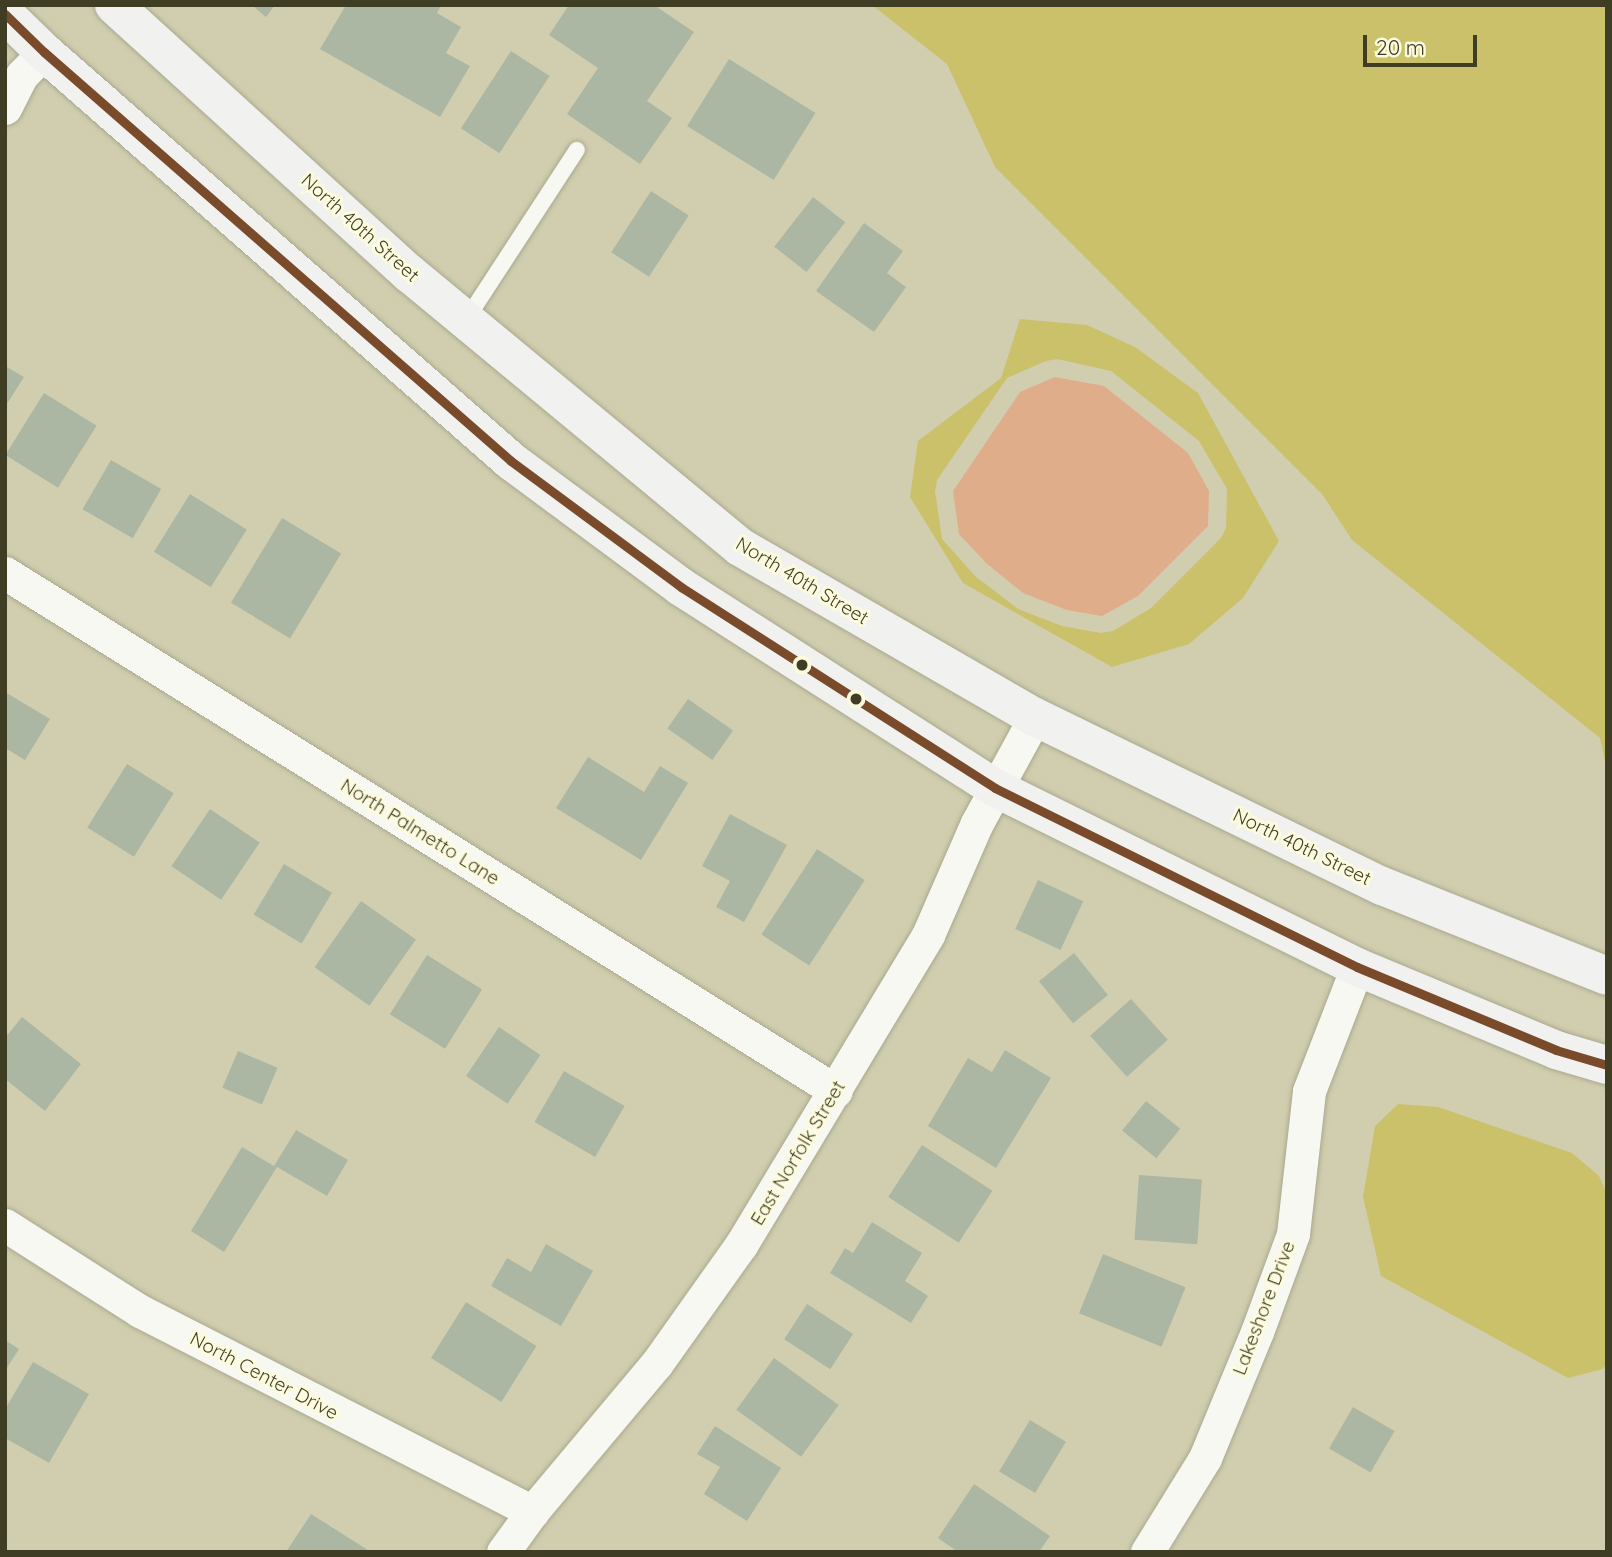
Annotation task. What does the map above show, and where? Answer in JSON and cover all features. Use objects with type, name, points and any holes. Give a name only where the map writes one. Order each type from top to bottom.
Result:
[{"type":"main road","name":"North 40th Street","points":[[114,5],[410,274],[740,547],[1035,717],[1382,886],[1607,976]]},
{"type":"main road","points":[[5,13],[44,52],[511,461],[681,587],[995,788],[1357,967],[1556,1050],[1607,1065]]},
{"type":"street","points":[[5,108],[22,75],[44,52]]},
{"type":"street","name":"North Palmetto Lane","points":[[5,573],[836,1091]]},
{"type":"street","name":"East Norfolk Street","points":[[503,1552],[532,1512],[657,1363],[741,1245],[928,935],[995,788],[1035,717]]},
{"type":"street","name":"Lakeshore Drive","points":[[1147,1552],[1205,1458],[1280,1271],[1293,1234],[1310,1091],[1357,967]]},
{"type":"street","name":"North Center Drive","points":[[5,1224],[140,1311],[532,1512]]},
{"type":"lane","points":[[466,320],[577,150]]},
{"type":"shaded area","points":[[872,5],[1607,5],[1607,770],[1600,738],[1352,540],[1322,494],[995,167],[947,64]]},
{"type":"shaded area","points":[[1020,319],[1087,325],[1135,347],[1198,393],[1279,541],[1243,598],[1189,644],[1112,667],[963,583],[910,497],[918,441],[1001,378]],"holes":[[[1057,359],[1111,371],[1199,441],[1227,489],[1226,528],[1221,538],[1151,608],[1113,631],[1101,633],[1062,626],[1018,609],[975,576],[942,539],[935,491],[937,480],[1007,378]]]},
{"type":"shaded area","points":[[1055,377],[1104,386],[1188,453],[1209,491],[1208,526],[1138,596],[1102,616],[1067,610],[1023,593],[986,563],[959,534],[953,491],[1020,392]]},
{"type":"shaded area","points":[[1398,1104],[1438,1107],[1572,1153],[1599,1176],[1607,1194],[1607,1363],[1603,1369],[1568,1378],[1381,1276],[1363,1197],[1375,1126]]},
{"type":"building","points":[[252,5],[275,5],[266,17]]},
{"type":"building","points":[[346,5],[441,5],[437,13],[461,27],[446,53],[470,66],[440,117],[320,49]]},
{"type":"building","points":[[569,5],[654,5],[694,32],[647,101],[672,118],[640,164],[567,114],[598,68],[549,35]]},
{"type":"building","points":[[511,51],[550,76],[499,153],[461,128]]},
{"type":"building","points":[[729,59],[816,113],[774,180],[687,126]]},
{"type":"building","points":[[651,191],[689,216],[649,277],[611,252]]},
{"type":"building","points":[[813,197],[845,222],[807,272],[774,247]]},
{"type":"building","points":[[864,223],[903,251],[887,273],[906,287],[874,332],[816,291]]},
{"type":"building","points":[[5,366],[24,377],[5,407]]},
{"type":"building","points":[[44,393],[97,426],[58,488],[5,455]]},
{"type":"building","points":[[111,460],[161,489],[133,538],[83,509]]},
{"type":"building","points":[[190,494],[247,530],[211,587],[154,552]]},
{"type":"building","points":[[282,518],[341,554],[290,638],[231,603]]},
{"type":"building","points":[[5,692],[50,719],[25,760],[5,748]]},
{"type":"building","points":[[688,699],[733,731],[712,760],[667,728]]},
{"type":"building","points":[[588,757],[644,792],[660,766],[688,783],[641,860],[556,808]]},
{"type":"building","points":[[127,764],[174,793],[134,857],[87,828]]},
{"type":"building","points":[[210,809],[260,843],[221,900],[171,866]]},
{"type":"building","points":[[730,814],[787,845],[744,922],[716,907],[730,881],[702,866]]},
{"type":"building","points":[[817,849],[865,880],[809,966],[761,935]]},
{"type":"building","points":[[284,864],[332,893],[302,943],[254,915]]},
{"type":"building","points":[[1038,880],[1083,901],[1060,950],[1015,929]]},
{"type":"building","points":[[361,901],[416,939],[369,1006],[315,967]]},
{"type":"building","points":[[1074,953],[1108,995],[1073,1023],[1039,981]]},
{"type":"building","points":[[427,955],[482,989],[445,1049],[390,1014]]},
{"type":"building","points":[[1131,999],[1168,1040],[1127,1077],[1090,1036]]},
{"type":"building","points":[[22,1017],[81,1064],[45,1111],[5,1079],[5,1038]]},
{"type":"building","points":[[499,1027],[540,1055],[507,1104],[466,1076]]},
{"type":"building","points":[[1005,1050],[1051,1078],[996,1168],[928,1126],[968,1058],[992,1072]]},
{"type":"building","points":[[238,1051],[278,1068],[262,1105],[222,1088]]},
{"type":"building","points":[[564,1071],[625,1106],[595,1157],[534,1122]]},
{"type":"building","points":[[1146,1101],[1180,1129],[1156,1158],[1122,1131]]},
{"type":"building","points":[[296,1130],[348,1160],[327,1196],[277,1167],[224,1252],[191,1231],[242,1147],[274,1166]]},
{"type":"building","points":[[922,1145],[992,1191],[959,1243],[888,1197]]},
{"type":"building","points":[[1139,1175],[1202,1179],[1197,1244],[1134,1240]]},
{"type":"building","points":[[872,1222],[922,1253],[905,1281],[928,1296],[911,1323],[830,1273],[845,1248],[853,1253]]},
{"type":"building","points":[[546,1244],[593,1271],[561,1326],[491,1286],[507,1258],[531,1272]]},
{"type":"building","points":[[1103,1254],[1186,1287],[1162,1347],[1079,1313]]},
{"type":"building","points":[[466,1302],[536,1346],[501,1402],[431,1358]]},
{"type":"building","points":[[807,1304],[853,1334],[830,1369],[784,1339]]},
{"type":"building","points":[[5,1340],[19,1349],[5,1371]]},
{"type":"building","points":[[774,1358],[839,1405],[801,1457],[736,1410]]},
{"type":"building","points":[[33,1362],[89,1394],[49,1463],[5,1438],[5,1409]]},
{"type":"building","points":[[1353,1407],[1395,1431],[1371,1473],[1329,1449]]},
{"type":"building","points":[[1030,1420],[1066,1442],[1035,1493],[999,1471]]},
{"type":"building","points":[[715,1426],[781,1468],[747,1521],[704,1494],[720,1467],[697,1454]]},
{"type":"building","points":[[974,1484],[1050,1536],[1039,1552],[958,1552],[938,1538]]},
{"type":"building","points":[[311,1514],[371,1552],[286,1552]]},
{"type":"transit line","points":[[5,14],[44,52],[511,461],[681,587],[995,788],[1357,967],[1556,1050],[1607,1065]]}]
